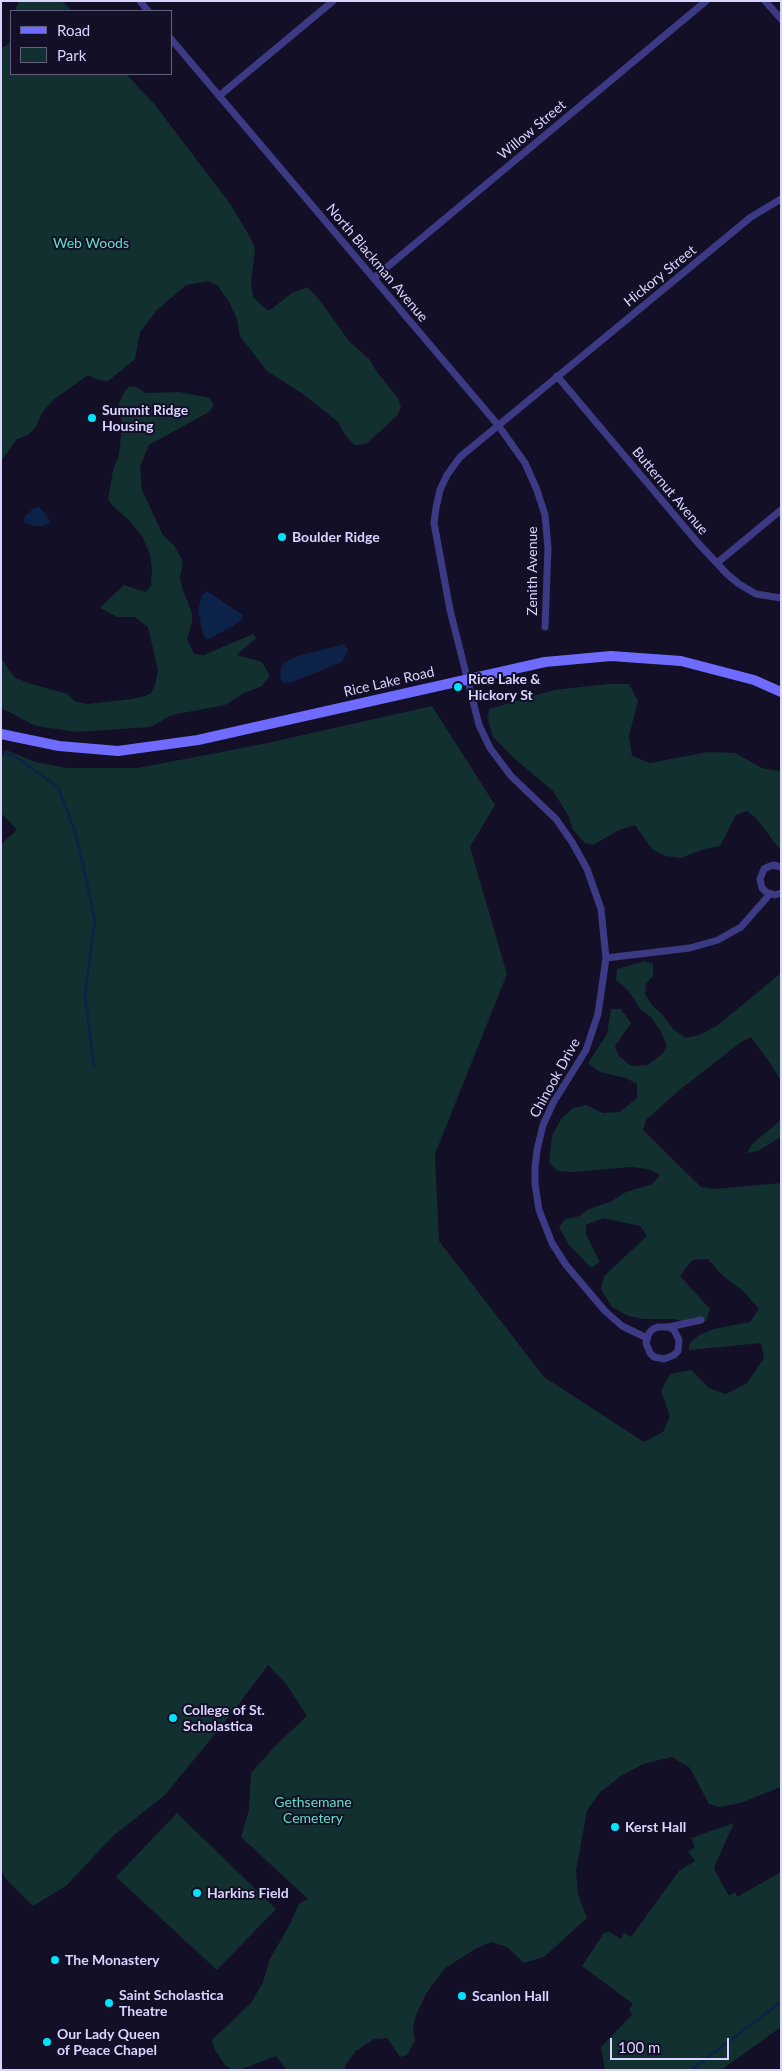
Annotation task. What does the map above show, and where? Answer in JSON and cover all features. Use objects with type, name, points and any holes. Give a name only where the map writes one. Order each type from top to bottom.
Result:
[{"type":"main road","name":"Rice Lake Road","points":[[2,736],[59,746],[118,751],[198,740],[466,678],[545,662],[611,656],[681,661],[754,680],[781,692]]},
{"type":"street","points":[[219,96],[333,1]]},
{"type":"street","name":"Willow Street","points":[[374,278],[706,1]]},
{"type":"street","points":[[765,1],[781,19]]},
{"type":"street","name":"North Blackman Avenue","points":[[172,40],[498,425],[525,462],[545,515]]},
{"type":"street","name":"Hickory Street","points":[[498,425],[751,217],[781,199]]},
{"type":"street","name":"Butternut Avenue","points":[[557,376],[717,563],[739,584],[756,594],[781,598]]},
{"type":"street","points":[[466,678],[450,610],[434,523],[440,490],[447,475],[460,457],[498,425]]},
{"type":"street","points":[[717,563],[781,510]]},
{"type":"street","name":"Zenith Avenue","points":[[544,626],[548,548],[545,515]]},
{"type":"street","name":"Chinook Drive","points":[[466,678],[479,725],[490,748],[511,776],[556,819],[572,842],[587,869],[601,909],[606,958],[598,1014],[586,1050],[553,1103],[543,1125],[536,1150],[534,1184],[536,1196],[548,1235],[566,1265],[605,1311],[622,1326],[647,1338]]},
{"type":"street","points":[[781,866],[768,866],[761,874],[760,884],[770,894],[781,893]]},
{"type":"street","points":[[606,958],[690,948],[718,940],[741,927],[770,894]]},
{"type":"street","points":[[669,1327],[678,1335],[680,1346],[670,1358],[659,1359],[650,1353],[646,1344],[649,1333],[658,1327],[669,1327],[701,1320]]},
{"type":"green space","points":[[19,1],[62,1],[71,10],[15,10]]},
{"type":"green space","name":"Web Woods","points":[[10,42],[10,75],[127,75],[155,105],[231,205],[250,237],[255,249],[251,283],[253,297],[267,310],[270,310],[292,293],[308,287],[349,341],[370,360],[398,398],[401,407],[397,416],[366,444],[354,445],[345,435],[338,422],[303,394],[267,371],[240,336],[237,319],[228,300],[217,285],[208,281],[186,285],[157,310],[140,332],[135,359],[108,381],[99,380],[88,375],[53,400],[42,413],[36,427],[28,435],[17,439],[1,461],[1,47],[5,47]]},
{"type":"green space","points":[[129,386],[136,387],[146,393],[179,392],[210,398],[214,406],[209,412],[149,445],[140,466],[142,490],[163,535],[174,545],[183,562],[180,578],[192,613],[192,623],[187,639],[194,654],[204,655],[253,634],[256,638],[237,655],[262,662],[270,676],[262,686],[244,693],[225,705],[172,715],[150,727],[77,732],[36,726],[1,708],[1,658],[14,677],[28,683],[68,694],[74,701],[87,704],[145,696],[151,693],[155,685],[158,670],[148,627],[135,617],[117,617],[100,608],[124,585],[145,592],[151,586],[152,569],[150,554],[142,536],[108,500],[113,470],[119,455],[122,426],[119,404]]},
{"type":"green space","points":[[609,684],[629,684],[638,701],[629,736],[632,756],[650,763],[708,752],[735,753],[762,768],[781,771],[781,851],[756,818],[747,811],[736,815],[720,846],[704,849],[681,858],[665,856],[652,849],[635,825],[619,830],[593,845],[585,843],[573,830],[568,815],[553,791],[515,759],[493,737],[488,719],[489,709],[554,690]]},
{"type":"green space","name":"Gethsemane Cemetery","points":[[432,706],[495,805],[470,847],[507,974],[435,1154],[439,1241],[544,1377],[644,1442],[663,1432],[670,1416],[661,1391],[670,1374],[691,1370],[709,1388],[726,1394],[747,1383],[764,1358],[761,1343],[689,1350],[689,1344],[699,1335],[714,1329],[750,1322],[759,1309],[743,1291],[723,1276],[708,1259],[693,1260],[680,1276],[710,1309],[706,1321],[690,1324],[674,1319],[643,1319],[628,1316],[612,1307],[601,1289],[604,1276],[647,1236],[640,1226],[603,1218],[586,1225],[586,1234],[600,1262],[591,1268],[569,1245],[559,1227],[565,1219],[580,1216],[587,1210],[612,1201],[626,1192],[652,1184],[660,1175],[648,1169],[630,1167],[574,1172],[558,1171],[549,1162],[552,1136],[561,1119],[573,1108],[586,1105],[603,1113],[620,1112],[637,1098],[637,1084],[626,1078],[600,1072],[588,1063],[607,1034],[611,1009],[621,1009],[631,1023],[615,1046],[619,1056],[631,1066],[648,1065],[662,1054],[667,1046],[661,1032],[651,1017],[641,1010],[628,990],[616,980],[617,969],[645,961],[653,964],[653,976],[646,984],[645,994],[651,1004],[662,1014],[673,1029],[686,1038],[699,1035],[718,1025],[781,973],[781,1081],[751,1037],[741,1042],[677,1092],[646,1120],[643,1130],[701,1187],[715,1189],[781,1183],[781,1787],[740,1803],[720,1807],[709,1804],[690,1768],[672,1757],[643,1764],[621,1776],[600,1792],[587,1811],[576,1871],[578,1894],[587,1918],[544,1957],[524,1963],[507,1947],[491,1942],[475,1949],[444,1969],[426,1994],[417,2013],[413,2025],[415,2040],[407,2055],[400,2057],[387,2038],[374,2039],[356,2051],[346,2064],[344,2070],[287,2070],[276,2056],[242,2069],[232,2070],[225,2065],[215,2050],[212,2040],[251,2003],[263,1982],[270,1959],[299,1904],[308,1899],[241,1837],[249,1810],[251,1773],[275,1746],[307,1716],[287,1685],[268,1665],[232,1713],[165,1795],[113,1836],[66,1886],[33,1906],[6,1879],[1,1870],[1,844],[17,830],[1,813],[1,758],[6,750],[35,762],[67,768],[138,768],[263,744]]},
{"type":"green space","points":[[781,1120],[781,1137],[758,1151],[747,1153],[752,1144]]},
{"type":"green space","name":"Harkins Field","points":[[177,1813],[276,1909],[217,1970],[116,1877]]},
{"type":"green space","points":[[734,1823],[714,1869],[729,1896],[735,1892],[737,1897],[781,1872],[781,2027],[721,2070],[605,2070],[601,2047],[632,2015],[629,2010],[633,2004],[582,1966],[604,1933],[610,1932],[621,1939],[624,1933],[631,1937],[679,1871],[695,1861],[688,1852],[695,1847],[691,1838]]},
{"type":"water","points":[[39,507],[51,523],[33,526],[24,522],[25,516],[34,508]]},
{"type":"water","points":[[207,591],[243,615],[242,619],[233,626],[207,640],[203,634],[198,610],[202,595]]},
{"type":"water","points":[[345,644],[348,650],[342,662],[290,683],[282,682],[280,676],[281,667],[285,662],[301,655]]},
{"type":"waterway","points":[[1,751],[16,757],[58,787],[76,834],[95,920],[85,994],[94,1067]]},
{"type":"waterway","points":[[691,2070],[781,2002]]},
{"type":"place","name":"Summit Ridge Housing","points":[[92,418]]},
{"type":"place","name":"Boulder Ridge","points":[[282,537]]},
{"type":"place","name":"Rice Lake & Hickory St","points":[[458,687]]},
{"type":"place","name":"College of St. Scholastica","points":[[173,1718]]},
{"type":"place","name":"Kerst Hall","points":[[615,1827]]},
{"type":"place","name":"Harkins Field","points":[[197,1893]]},
{"type":"place","name":"The Monastery","points":[[55,1960]]},
{"type":"place","name":"Scanlon Hall","points":[[462,1996]]},
{"type":"place","name":"Saint Scholastica Theatre","points":[[109,2003]]},
{"type":"place","name":"Our Lady Queen of Peace Chapel","points":[[47,2042]]}]
